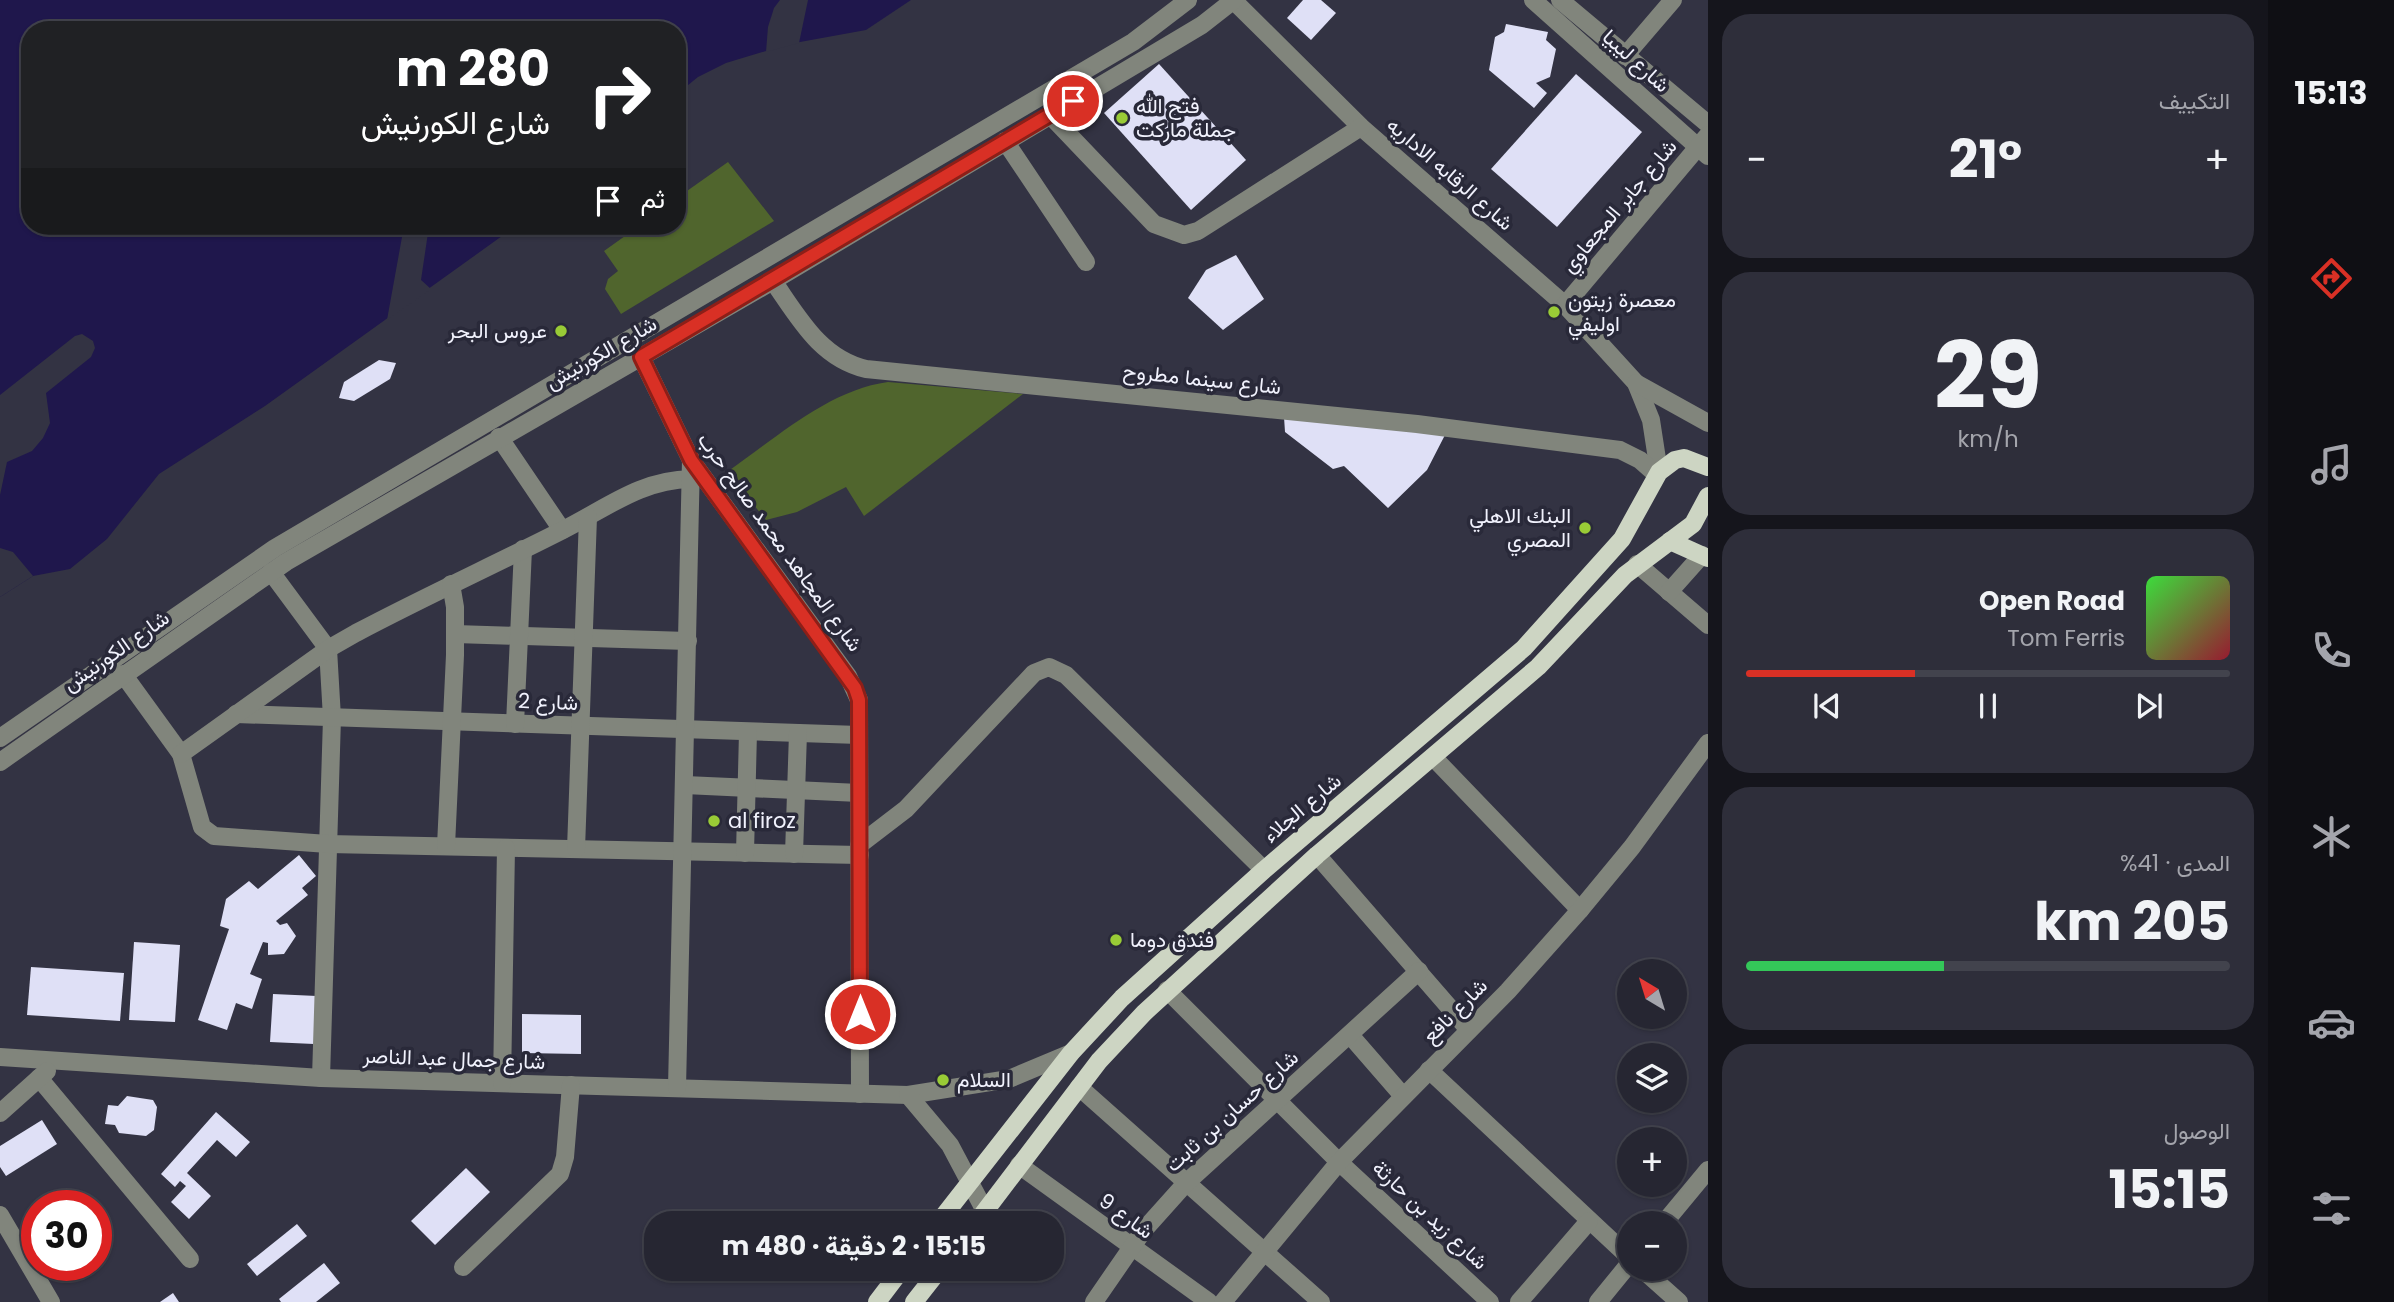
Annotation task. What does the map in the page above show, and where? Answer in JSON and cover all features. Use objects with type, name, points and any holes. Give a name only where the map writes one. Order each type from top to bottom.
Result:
[{"type":"main road","points":[[1658,474],[1675,460],[1684,458],[1708,467]]},
{"type":"main road","name":"شارع الجلاء","points":[[947,1211],[1071,1053],[1122,998],[1264,870],[1477,691],[1546,627],[1622,539],[1658,474]]},
{"type":"main road","points":[[985,1211],[1079,1087],[1121,1037],[1167,990],[1317,855],[1538,667],[1637,564],[1693,524],[1708,496]]},
{"type":"main road","points":[[1670,541],[1705,557]]},
{"type":"main road","points":[[877,1302],[893,1281]]},
{"type":"main road","points":[[915,1302],[931,1281]]},
{"type":"street","name":"شارع الكورنيش","points":[[0,738],[267,552],[1133,42],[1188,0]]},
{"type":"street","name":"شارع الكورنيش","points":[[0,762],[271,572],[499,437],[773,281],[1202,25],[1233,0]]},
{"type":"street","name":"شارع الرقابه الاداريه","points":[[1233,0],[1361,127],[1565,305],[1636,383]]},
{"type":"street","name":"شارع ليبيا","points":[[1533,0],[1705,146]]},
{"type":"street","name":"شارع ليبيا","points":[[1559,0],[1708,124]]},
{"type":"street","points":[[1625,56],[1672,0]]},
{"type":"street","points":[[1050,115],[1154,224],[1184,235],[1198,231],[1361,127]]},
{"type":"street","points":[[1005,141],[1086,262]]},
{"type":"street","name":"شارع جابر المجعاوي","points":[[1565,305],[1705,146]]},
{"type":"street","name":"شارع سينما مطروح","points":[[773,281],[820,345],[838,359],[859,367],[1417,424],[1593,447],[1627,452],[1658,474]]},
{"type":"street","name":"شارع المجاهد محمد صالح حرب","points":[[641,357],[691,460],[848,676],[859,700],[860,1094]]},
{"type":"street","points":[[1636,383],[1655,433],[1658,474]]},
{"type":"street","points":[[1636,383],[1708,423]]},
{"type":"street","points":[[499,437],[562,530]]},
{"type":"street","points":[[677,1088],[691,460]]},
{"type":"street","points":[[181,754],[328,649],[645,486],[670,479],[691,479]]},
{"type":"street","points":[[576,849],[588,517]]},
{"type":"street","points":[[516,724],[523,549]]},
{"type":"street","points":[[1670,592],[1705,557]]},
{"type":"street","points":[[1637,564],[1708,625]]},
{"type":"street","points":[[271,572],[328,649],[332,718],[321,1078]]},
{"type":"street","points":[[446,846],[455,634],[451,584]]},
{"type":"street","points":[[455,634],[688,641]]},
{"type":"street","points":[[124,674],[181,754],[199,819],[207,833],[223,838],[328,844],[794,854],[860,850],[906,809],[1034,673],[1049,667],[1066,675],[1264,870]]},
{"type":"street","name":"شارع 2","points":[[236,714],[859,735]]},
{"type":"street","points":[[745,853],[748,732]]},
{"type":"street","points":[[794,854],[798,733]]},
{"type":"street","name":"شارع نافع","points":[[1223,1302],[1339,1162],[1469,1030],[1580,910],[1632,847],[1708,743]]},
{"type":"street","points":[[1433,757],[1580,910]]},
{"type":"street","points":[[685,785],[859,793]]},
{"type":"street","points":[[502,1083],[506,848]]},
{"type":"street","points":[[1317,855],[1469,1030]]},
{"type":"street","name":"شارع حسان بن ثابت","points":[[1094,1302],[1131,1248],[1186,1183],[1419,971]]},
{"type":"street","name":"شارع زيد بن حارثة","points":[[1167,990],[1339,1162],[1490,1302]]},
{"type":"street","points":[[1350,1035],[1403,1096]]},
{"type":"street","name":"شارع جمال عبد الناصر","points":[[0,1057],[321,1078],[908,1095],[1009,1079],[1071,1053]]},
{"type":"street","points":[[0,1113],[58,1060]]},
{"type":"street","points":[[1429,1070],[1617,1247]]},
{"type":"street","points":[[39,1078],[190,1259]]},
{"type":"street","points":[[463,1267],[560,1174],[565,1157],[571,1085]]},
{"type":"street","points":[[1079,1087],[1321,1302]]},
{"type":"street","points":[[908,1095],[937,1127],[971,1180],[979,1211]]},
{"type":"street","name":"شارع 9","points":[[1019,1165],[1209,1302]]},
{"type":"street","points":[[1674,1211],[1708,1170]]},
{"type":"street","points":[[0,1215],[51,1302]]},
{"type":"street","points":[[1519,1302],[1588,1222]]},
{"type":"street","points":[[1598,1302],[1617,1279]]},
{"type":"street","points":[[1655,1281],[1679,1302]]},
{"type":"green space","points":[[728,162],[774,221],[621,314],[605,289],[608,279],[618,271],[604,251],[626,235],[686,235],[686,192]]},
{"type":"green space","points":[[888,382],[1023,394],[864,516],[846,487],[797,512],[766,520],[727,472],[823,405],[866,387]]},
{"type":"shaded area","points":[[0,0],[911,0],[866,30],[789,44],[726,63],[698,77],[686,87],[686,21],[21,21],[21,235],[503,235],[265,406],[159,474],[107,539],[70,569],[33,576],[0,597]]},
{"type":"pier","points":[[780,0],[808,0],[799,43],[766,52],[768,27],[774,8]]},
{"type":"pier","points":[[402,235],[428,235],[421,280],[431,289],[387,320]]},
{"type":"pier","points":[[82,334],[93,341],[95,348],[91,357],[46,393],[50,423],[43,438],[32,451],[7,462],[0,495],[0,395],[75,336]]},
{"type":"pier","points":[[0,548],[13,552],[33,576],[0,597]]},
{"type":"building","points":[[1303,0],[1321,0],[1336,13],[1311,40],[1287,18]]},
{"type":"building","points":[[1506,24],[1548,32],[1546,40],[1556,49],[1550,77],[1536,83],[1547,93],[1534,108],[1489,70],[1495,37],[1504,32]]},
{"type":"building","points":[[1159,64],[1246,160],[1191,210],[1104,113]]},
{"type":"building","points":[[1576,74],[1642,132],[1557,227],[1491,169]]},
{"type":"building","points":[[1236,255],[1264,299],[1223,330],[1188,298],[1206,270]]},
{"type":"building","points":[[379,360],[396,363],[390,379],[354,401],[339,398],[344,382]]},
{"type":"building","points":[[1284,417],[1445,435],[1427,470],[1388,508],[1344,466],[1333,469],[1285,432]]},
{"type":"building","points":[[299,855],[316,876],[302,888],[308,895],[276,921],[280,925],[287,923],[296,936],[284,954],[268,955],[268,943],[263,942],[250,974],[262,979],[252,1009],[236,1003],[227,1030],[198,1020],[229,929],[220,926],[226,899],[249,881],[258,889]]},
{"type":"building","points":[[134,942],[180,945],[175,1022],[129,1020]]},
{"type":"building","points":[[31,967],[124,973],[120,1021],[27,1015]]},
{"type":"building","points":[[273,994],[317,996],[314,1044],[270,1042]]},
{"type":"building","points":[[522,1014],[581,1015],[581,1054],[522,1053]]},
{"type":"building","points":[[127,1096],[153,1100],[157,1107],[154,1130],[146,1136],[119,1133],[115,1125],[105,1124],[108,1105],[118,1106]]},
{"type":"building","points":[[216,1112],[250,1142],[236,1157],[217,1140],[187,1173],[211,1196],[189,1219],[171,1202],[186,1186],[180,1181],[175,1187],[161,1174]]},
{"type":"building","points":[[42,1120],[57,1144],[6,1176],[0,1167],[0,1146]]},
{"type":"building","points":[[466,1168],[490,1192],[435,1245],[411,1221]]},
{"type":"building","points":[[297,1224],[307,1236],[257,1276],[247,1264]]},
{"type":"building","points":[[324,1263],[340,1283],[316,1302],[281,1302],[279,1299]]},
{"type":"building","points":[[173,1293],[179,1302],[160,1302]]},
{"type":"place","name":"فتح الله جملة ماركت","points":[[1122,118]]},
{"type":"place","name":"معصرة زيتون اوليفي","points":[[1554,312]]},
{"type":"place","name":"عروس البحر","points":[[561,331]]},
{"type":"place","name":"البنك الاهلي المصري","points":[[1585,528]]},
{"type":"place","name":"al firoz","points":[[714,821]]},
{"type":"place","name":"فندق دوما","points":[[1116,940]]},
{"type":"place","name":"السلام","points":[[943,1080]]},
{"type":"route","points":[[860,1014],[859,700],[848,676],[691,460],[641,357],[1073,101]]}]
